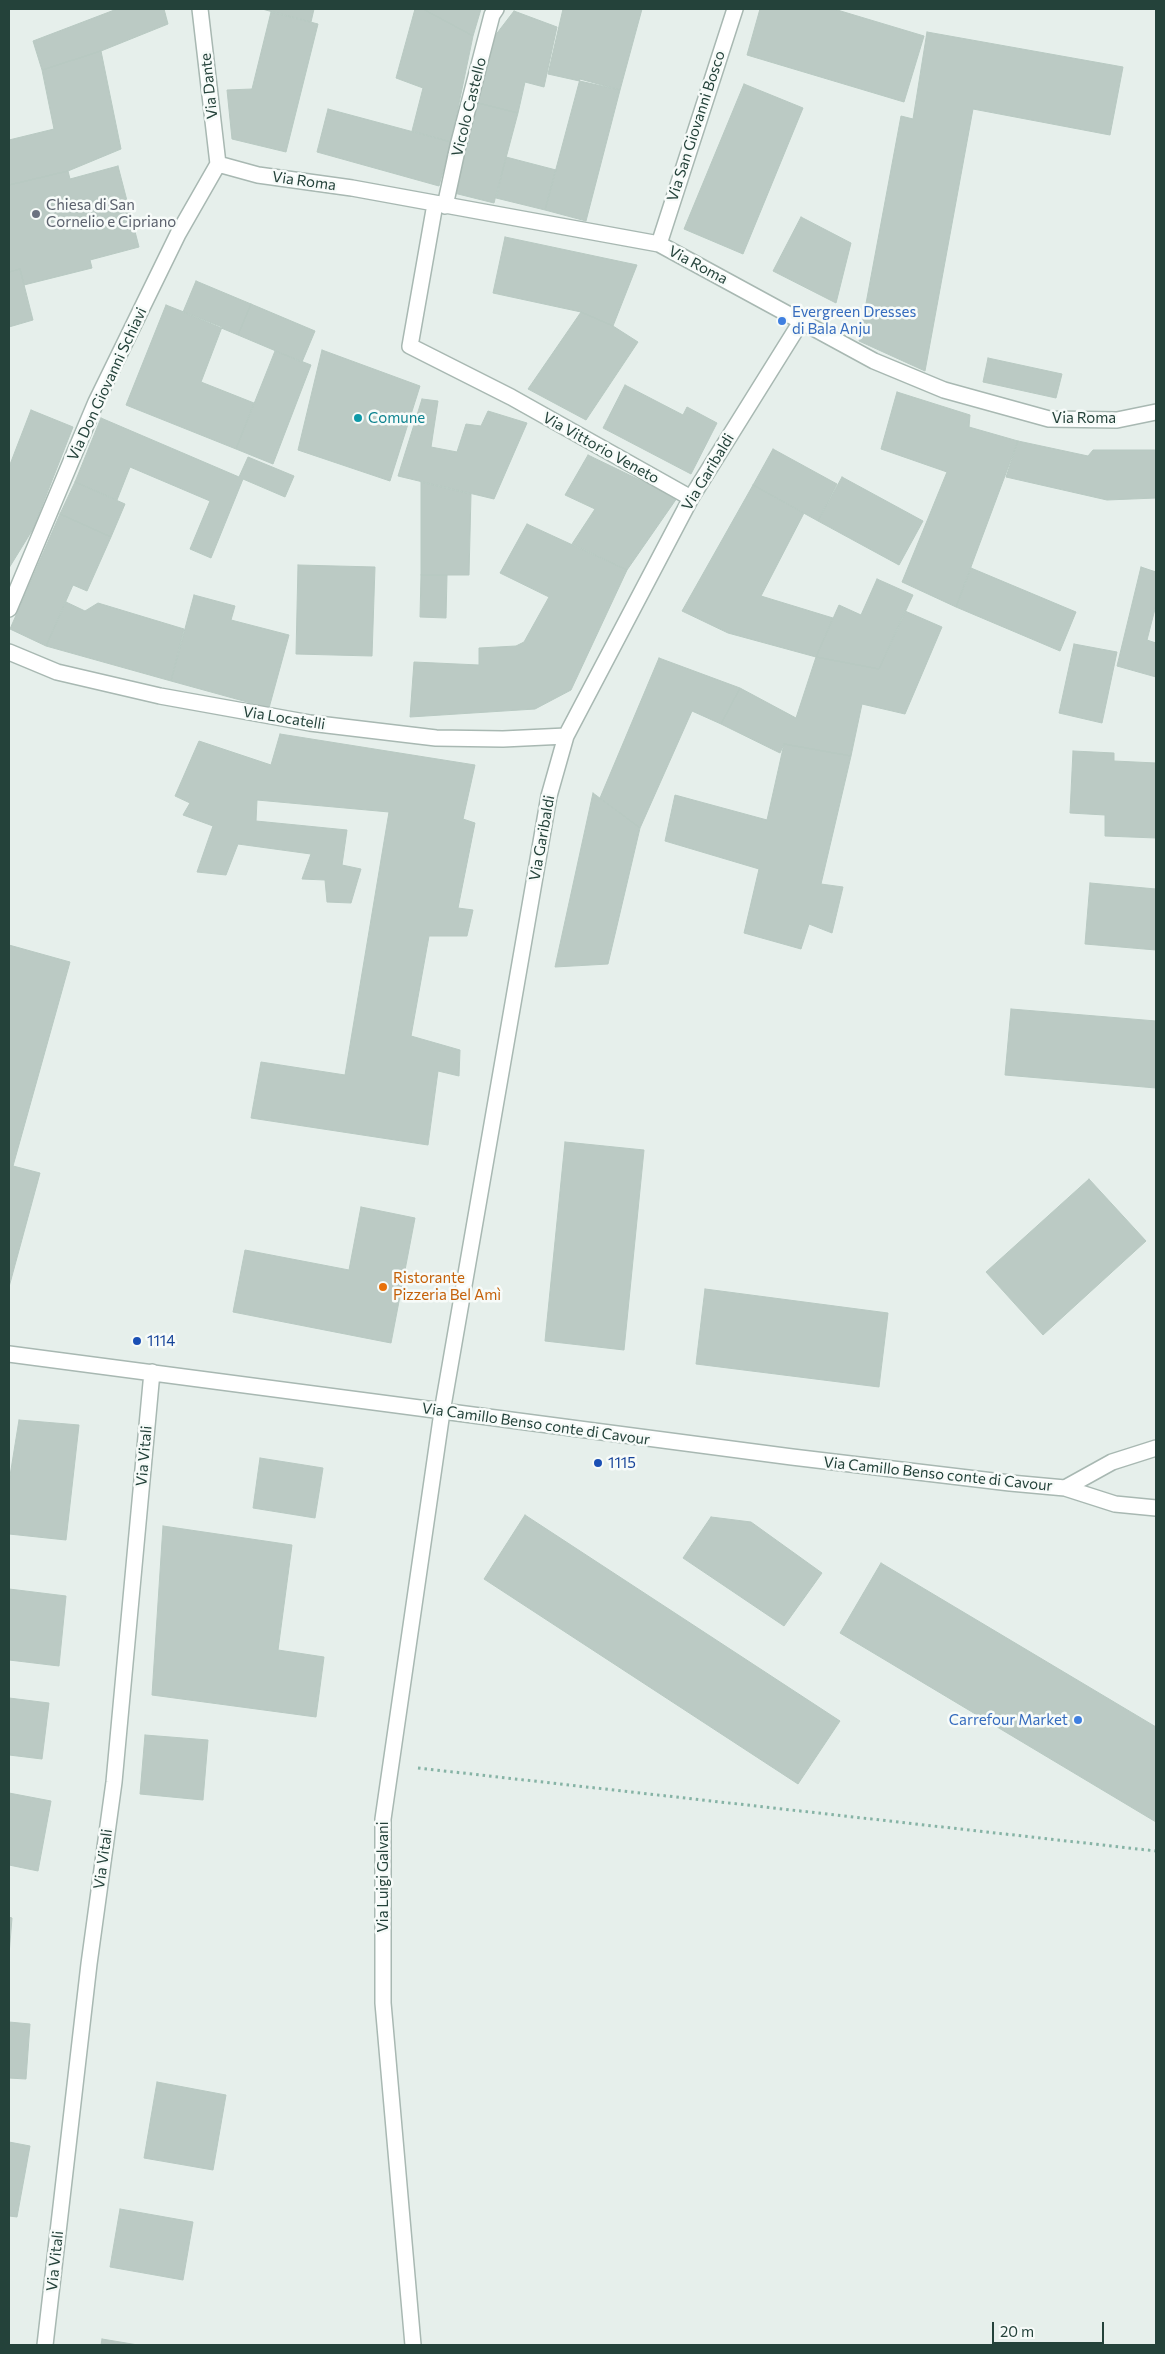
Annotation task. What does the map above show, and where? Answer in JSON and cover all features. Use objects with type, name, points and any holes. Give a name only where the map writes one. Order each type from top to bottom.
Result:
[{"type":"street","name":"Via Dante","points":[[200,9],[218,164]]},
{"type":"street","name":"Vicolo Castello","points":[[410,346],[440,205],[458,146],[492,16],[496,9]]},
{"type":"street","name":"Via San Giovanni Bosco","points":[[659,244],[735,9]]},
{"type":"street","name":"Via Roma","points":[[218,164],[258,175],[352,188],[659,244],[874,360],[944,390],[1049,419],[1117,420],[1156,412]]},
{"type":"street","name":"Via Don Giovanni Schiavi","points":[[9,609],[96,402],[178,234],[218,164]]},
{"type":"street","name":"Via Garibaldi","points":[[442,1412],[549,796],[566,736],[691,498],[802,320]]},
{"type":"street","name":"Via Vittorio Veneto","points":[[410,346],[511,397],[691,498]]},
{"type":"street","name":"Via Locatelli","points":[[9,652],[57,672],[160,696],[310,723],[436,738],[503,739],[566,736]]},
{"type":"street","name":"Via Camillo Benso conte di Cavour","points":[[9,1354],[792,1458],[1064,1488],[1115,1504],[1156,1508]]},
{"type":"street","name":"Via Vitali","points":[[45,2345],[89,1964],[114,1782],[152,1372]]},
{"type":"street","name":"Via Luigi Galvani","points":[[413,2345],[383,2003],[383,1819],[442,1412]]},
{"type":"street","name":"Via Camillo Benso conte di Cavour","points":[[1064,1488],[1112,1462],[1156,1448]]},
{"type":"path","points":[[390,1764],[1156,1851]]},
{"type":"building","points":[[117,9],[164,9],[168,24],[101,51],[42,70],[33,41]]},
{"type":"building","points":[[262,9],[314,9],[311,22]]},
{"type":"building","points":[[415,9],[423,9],[473,36],[451,142],[412,131],[423,88],[396,78]]},
{"type":"building","points":[[423,9],[481,9],[473,36]]},
{"type":"building","points":[[563,9],[642,9],[620,90],[548,74]]},
{"type":"building","points":[[760,9],[834,9],[924,36],[904,102],[747,55]]},
{"type":"building","points":[[514,11],[557,27],[544,87],[525,82],[518,113],[478,103],[491,41]]},
{"type":"building","points":[[271,12],[318,24],[286,152],[232,139],[227,90],[252,89]]},
{"type":"building","points":[[927,32],[1123,67],[1110,135],[973,109],[925,371],[859,341],[901,116],[913,119]]},
{"type":"building","points":[[101,51],[121,149],[68,171],[9,185],[9,140],[54,129],[42,70]]},
{"type":"building","points":[[580,79],[620,90],[586,221],[545,210]]},
{"type":"building","points":[[744,84],[803,108],[743,254],[684,229]]},
{"type":"building","points":[[478,103],[518,113],[494,203],[454,193]]},
{"type":"building","points":[[328,109],[451,142],[439,186],[317,152]]},
{"type":"building","points":[[506,157],[556,170],[545,210],[496,198]]},
{"type":"building","points":[[118,166],[139,247],[90,260],[92,268],[24,285],[20,269],[9,272],[9,185],[68,171],[70,179]]},
{"type":"building","points":[[801,217],[851,243],[836,303],[773,271]]},
{"type":"building","points":[[505,237],[637,265],[613,326],[581,312],[493,293]]},
{"type":"building","points":[[20,269],[33,320],[9,327],[9,272]]},
{"type":"building","points":[[196,281],[251,304],[238,335],[183,312]]},
{"type":"building","points":[[251,304],[315,331],[302,362],[238,335]]},
{"type":"building","points":[[166,305],[222,327],[201,382],[254,403],[236,449],[126,405]]},
{"type":"building","points":[[581,312],[613,326],[638,342],[586,420],[528,389]]},
{"type":"building","name":"Comune","points":[[322,350],[420,386],[390,481],[298,450]]},
{"type":"building","points":[[275,351],[311,365],[273,464],[236,449]]},
{"type":"building","points":[[988,358],[1062,374],[1056,398],[983,382]]},
{"type":"building","points":[[625,385],[683,415],[687,407],[717,423],[691,474],[603,428]]},
{"type":"building","points":[[897,392],[970,415],[969,427],[1018,441],[956,607],[902,582],[947,472],[881,449]]},
{"type":"building","points":[[422,399],[438,401],[431,447],[457,452],[466,424],[481,426],[488,411],[527,423],[494,499],[398,476]]},
{"type":"building","points":[[31,410],[73,427],[33,529],[9,568],[9,467]]},
{"type":"building","points":[[101,418],[239,477],[248,457],[294,476],[285,497],[243,479],[211,558],[190,549],[210,501],[130,467],[117,500],[75,482]]},
{"type":"building","points":[[1018,441],[1088,456],[1093,450],[1156,450],[1156,498],[1107,500],[1006,477]]},
{"type":"building","points":[[773,449],[837,484],[818,521],[753,485]]},
{"type":"building","points":[[588,455],[677,498],[627,570],[572,544],[595,509],[565,495]]},
{"type":"building","points":[[842,477],[923,521],[899,565],[818,521]]},
{"type":"building","points":[[75,482],[125,504],[111,537],[60,514]]},
{"type":"building","points":[[421,482],[471,494],[469,575],[421,575]]},
{"type":"building","points":[[753,485],[804,513],[761,596],[833,618],[816,657],[728,633],[682,611]]},
{"type":"building","points":[[60,514],[111,537],[87,591],[73,585],[46,646],[10,629]]},
{"type":"building","points":[[527,524],[627,570],[571,690],[535,709],[410,717],[414,662],[479,665],[479,648],[516,646],[524,642],[549,597],[500,573]]},
{"type":"building","points":[[298,565],[375,567],[372,656],[296,654]]},
{"type":"building","points":[[1141,567],[1156,572],[1156,605],[1147,640],[1156,643],[1156,677],[1117,666]]},
{"type":"building","points":[[971,568],[1076,612],[1060,651],[956,607]]},
{"type":"building","points":[[421,575],[447,575],[446,618],[420,617]]},
{"type":"building","points":[[877,579],[913,595],[879,669],[816,657],[839,605],[861,615]]},
{"type":"building","points":[[194,595],[235,606],[231,620],[289,635],[269,708],[171,681]]},
{"type":"building","points":[[66,602],[85,611],[98,603],[184,629],[171,681],[46,646]]},
{"type":"building","points":[[905,611],[942,627],[905,714],[862,704],[851,756],[784,744],[780,753],[721,724],[740,688],[796,718],[816,657],[879,669]]},
{"type":"building","points":[[1074,644],[1117,652],[1102,723],[1059,713]]},
{"type":"building","points":[[659,658],[740,688],[721,724],[692,711],[640,828],[600,798]]},
{"type":"building","points":[[280,734],[475,765],[463,819],[475,823],[458,908],[473,910],[467,936],[429,936],[411,1036],[460,1050],[459,1076],[438,1071],[428,1145],[251,1118],[261,1062],[345,1075],[389,812],[257,800],[256,821],[347,830],[342,865],[361,869],[351,903],[327,902],[325,880],[302,879],[311,854],[238,844],[226,875],[197,872],[213,826],[183,815],[190,803],[175,796],[199,741],[271,765]]},
{"type":"building","points":[[784,744],[851,756],[821,884],[843,887],[832,933],[809,924],[801,949],[744,933],[759,869],[665,841],[675,795],[767,820]]},
{"type":"building","points":[[1073,751],[1114,753],[1114,761],[1156,763],[1156,838],[1105,836],[1105,815],[1070,813]]},
{"type":"building","points":[[593,793],[640,828],[608,964],[555,967]]},
{"type":"building","points":[[1090,883],[1156,889],[1156,950],[1085,944]]},
{"type":"building","points":[[9,945],[70,962],[13,1166],[40,1173],[9,1287]]},
{"type":"building","points":[[1011,1009],[1156,1021],[1156,1088],[1005,1075]]},
{"type":"building","points":[[565,1142],[644,1150],[624,1350],[545,1341]]},
{"type":"building","points":[[1089,1179],[1146,1241],[1043,1335],[986,1272]]},
{"type":"building","points":[[361,1207],[415,1218],[391,1343],[233,1312],[245,1250],[349,1270]]},
{"type":"building","points":[[705,1289],[888,1313],[879,1387],[696,1364]]},
{"type":"building","points":[[19,1420],[79,1425],[66,1540],[9,1534],[9,1482]]},
{"type":"building","points":[[260,1458],[323,1468],[315,1518],[253,1508]]},
{"type":"building","points":[[525,1515],[840,1721],[798,1784],[484,1579]]},
{"type":"building","points":[[711,1517],[751,1522],[822,1573],[784,1626],[683,1558]]},
{"type":"building","points":[[163,1526],[292,1545],[278,1650],[324,1657],[316,1717],[152,1695]]},
{"type":"building","points":[[881,1563],[1156,1727],[1156,1822],[840,1633]]},
{"type":"building","points":[[9,1589],[66,1596],[59,1666],[9,1660]]},
{"type":"building","points":[[9,1698],[49,1703],[42,1759],[9,1755]]},
{"type":"building","points":[[145,1735],[208,1740],[203,1800],[140,1794]]},
{"type":"building","points":[[9,1793],[51,1801],[38,1871],[9,1865]]},
{"type":"building","points":[[9,1917],[12,1918],[9,1955]]},
{"type":"building","points":[[9,2022],[30,2024],[26,2079],[9,2078]]},
{"type":"building","points":[[157,2082],[226,2095],[213,2170],[144,2158]]},
{"type":"building","points":[[9,2142],[30,2146],[17,2217],[9,2216]]},
{"type":"building","points":[[120,2209],[193,2222],[183,2280],[110,2267]]},
{"type":"building","points":[[102,2339],[138,2345],[101,2345]]},
{"type":"place","name":"Chiesa di San Cornelio e Cipriano","points":[[36,214]]},
{"type":"place","name":"Evergreen Dresses di Bala Anju","points":[[782,321]]},
{"type":"place","name":"Comune","points":[[358,418]]},
{"type":"place","name":"Ristorante Pizzeria Bel Amì","points":[[383,1287]]},
{"type":"place","name":"1114","points":[[137,1341]]},
{"type":"place","name":"1115","points":[[598,1463]]},
{"type":"place","name":"Carrefour Market","points":[[1078,1720]]}]
